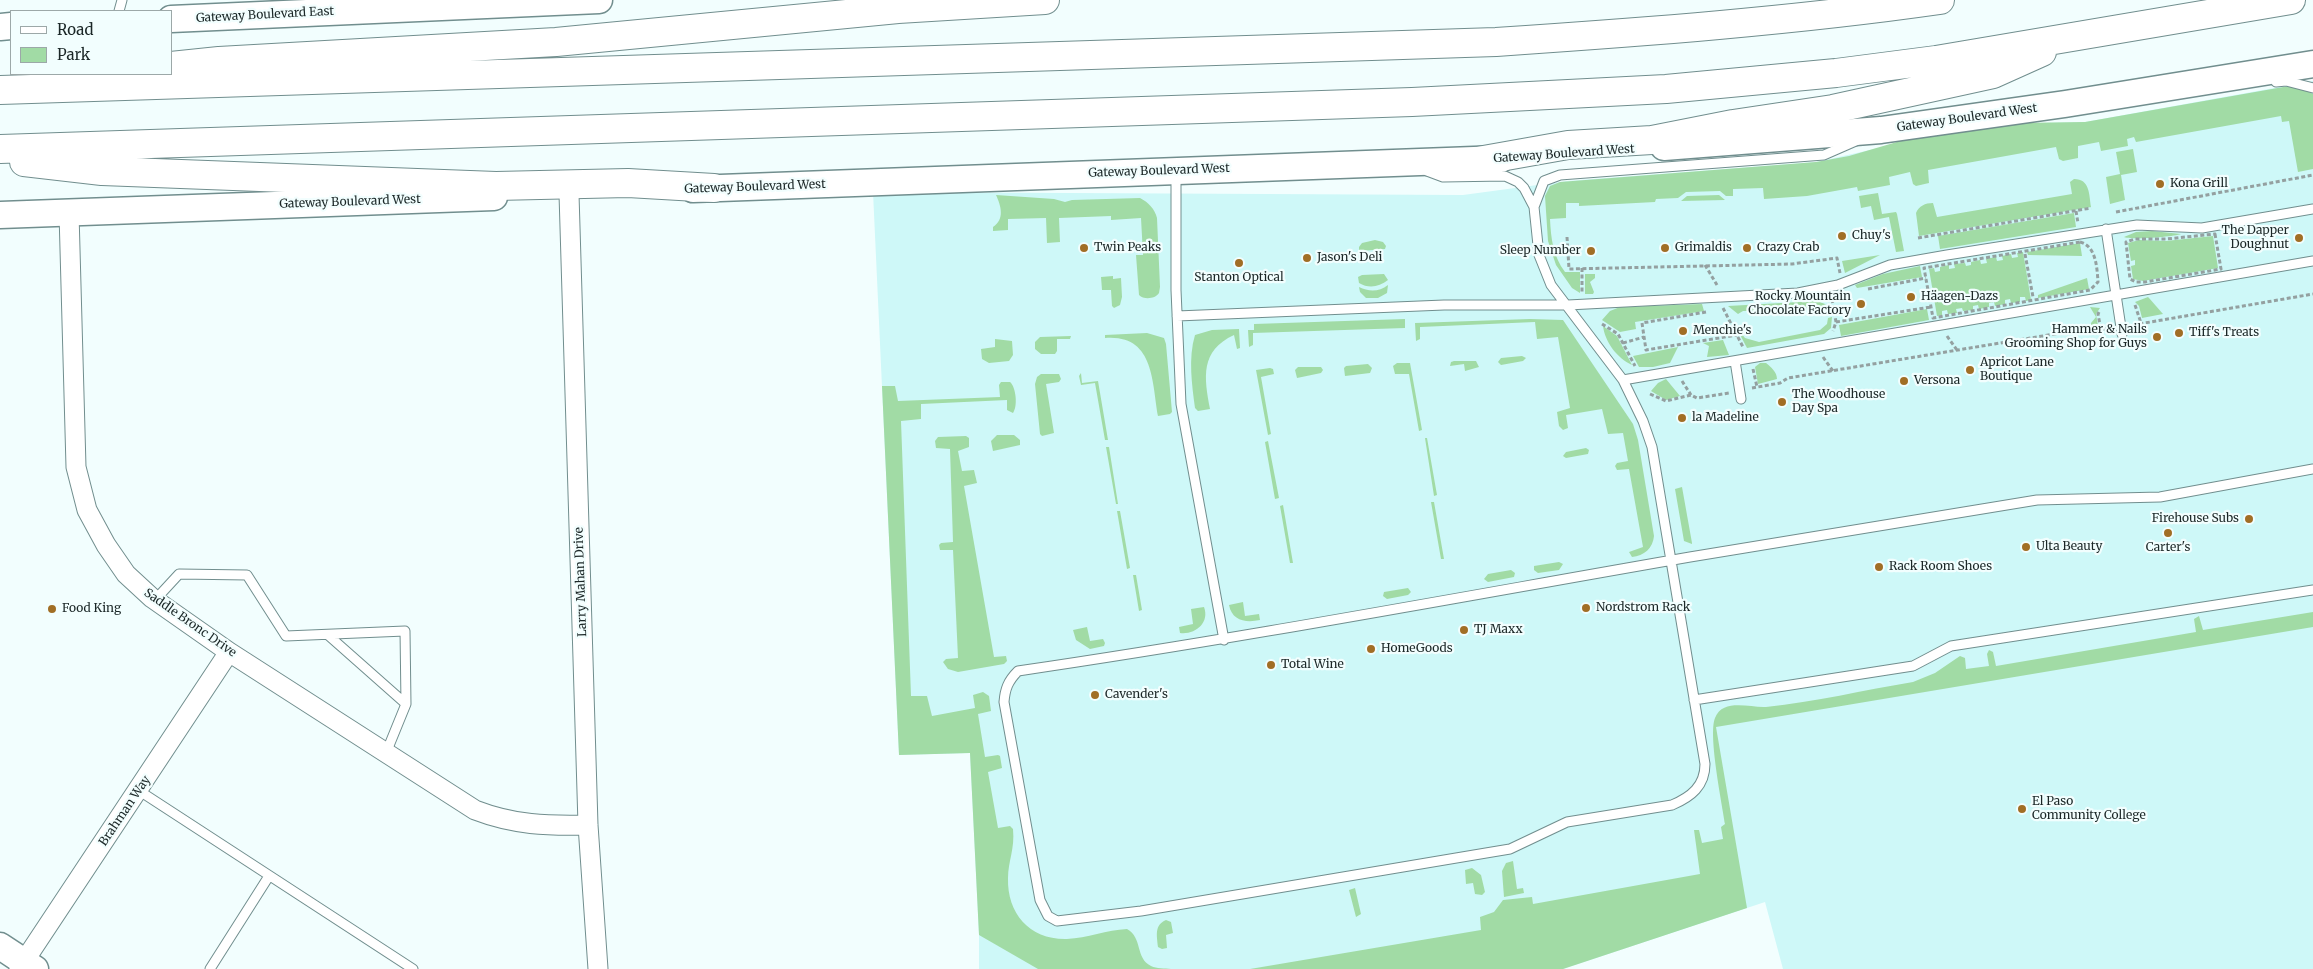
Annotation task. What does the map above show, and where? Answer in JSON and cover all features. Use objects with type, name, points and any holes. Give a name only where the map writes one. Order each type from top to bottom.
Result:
[{"type":"highway","points":[[172,66],[219,60],[556,42],[898,9],[1045,0]]},
{"type":"highway","points":[[0,90],[1496,42],[1850,13],[1940,0]]},
{"type":"highway","points":[[0,149],[1392,102],[1666,89],[1836,73],[1936,60],[2291,0]]},
{"type":"highway","points":[[1478,160],[1568,145],[1652,140],[1733,124],[1833,108],[1993,74],[2072,37]]},
{"type":"highway","points":[[0,86],[96,75]]},
{"type":"highway","points":[[0,160],[102,171],[496,186],[628,183],[714,188]]},
{"type":"main road","name":"Gateway Boulevard East","points":[[172,19],[319,6],[599,0]]},
{"type":"main road","name":"Gateway Boulevard West","points":[[0,215],[1478,160],[1881,130],[2065,104],[2201,88],[2313,64]]},
{"type":"main road","points":[[0,946],[26,967]]},
{"type":"street","name":"Larry Mahan Drive","points":[[569,194],[588,825],[598,969]]},
{"type":"street","name":"Saddle Bronc Drive","points":[[69,212],[76,467],[86,510],[106,545],[126,574],[155,600],[229,652],[475,810],[497,818],[541,826],[588,825]]},
{"type":"street","name":"Brahman Way","points":[[26,967],[138,790],[229,652]]},
{"type":"lane","points":[[2269,83],[2286,81],[2313,88]]},
{"type":"lane","points":[[1534,207],[1544,181],[1560,175],[1824,155],[1881,130]]},
{"type":"lane","points":[[1406,162],[1443,177],[1505,176],[1518,182],[1524,188],[1534,207],[1542,266],[1552,285],[1623,380],[1643,421],[1652,447],[1671,561],[1694,700],[1705,774],[1699,787],[1688,798],[1672,805],[1567,822],[1510,849],[1142,911],[1057,921],[1048,916],[1040,900],[1004,702],[1005,691],[1009,681],[1018,671],[1224,640],[1671,561],[2037,500],[2160,497],[2313,469]]},
{"type":"lane","points":[[1176,171],[1176,290],[1181,404],[1224,640]]},
{"type":"lane","points":[[1177,316],[1444,305],[1568,305],[1812,292],[1842,284],[1890,265],[2106,229],[2137,224],[2202,228],[2313,209]]},
{"type":"lane","points":[[2106,229],[2122,334]]},
{"type":"lane","points":[[1623,380],[2116,297],[2313,261]]},
{"type":"lane","points":[[1735,362],[1741,399]]},
{"type":"lane","points":[[155,600],[179,574],[247,575],[286,636],[405,631],[406,704],[386,753]]},
{"type":"lane","points":[[1694,700],[1913,666],[1951,646],[2313,590]]},
{"type":"lane","points":[[328,635],[406,704]]},
{"type":"lane","points":[[138,790],[413,969]]},
{"type":"lane","points":[[210,969],[270,876]]},
{"type":"path","points":[[2116,212],[2313,175]]},
{"type":"path","points":[[1918,238],[2091,208]]},
{"type":"path","points":[[2076,211],[2078,226]]},
{"type":"path","points":[[2215,234],[2221,269],[2140,282],[2130,279],[2128,264],[2126,242],[2141,239],[2166,240],[2215,234]]},
{"type":"path","points":[[1567,237],[1569,269],[1792,264],[1837,258],[1840,276],[1844,274]]},
{"type":"path","points":[[2080,242],[2090,247],[2098,282],[2093,288],[2034,300],[1933,318],[1924,268],[2080,242]]},
{"type":"path","points":[[2024,250],[2034,300]]},
{"type":"path","points":[[2121,265],[2135,262]]},
{"type":"path","points":[[1705,265],[1720,290]]},
{"type":"path","points":[[1582,268],[1582,293]]},
{"type":"path","points":[[2132,325],[2313,294]]},
{"type":"path","points":[[1721,303],[1746,352]]},
{"type":"path","points":[[2133,303],[2137,307],[2140,323]]},
{"type":"path","points":[[1836,322],[1931,307]]},
{"type":"path","points":[[2101,330],[2098,314],[2102,308]]},
{"type":"path","points":[[1724,310],[1642,323],[1646,350],[1737,335]]},
{"type":"path","points":[[1602,324],[1618,334],[1635,366]]},
{"type":"path","points":[[1752,388],[1780,383],[1788,378],[2079,330],[2091,332],[2110,328]]},
{"type":"path","points":[[1622,343],[1644,337]]},
{"type":"path","points":[[1753,370],[1757,387]]},
{"type":"path","points":[[1650,394],[1666,402],[1691,396],[1697,398],[1729,393]]},
{"type":"shaded area","points":[[2313,81],[2313,969],[1783,969],[1765,902],[1563,969],[979,969],[970,753],[899,755],[873,192],[1463,195],[1567,181],[1816,162],[1879,148],[2039,123],[2085,122]]},
{"type":"green space","points":[[2289,86],[2303,89],[2313,94],[2313,169],[2298,172],[2289,121],[2282,122],[2281,116],[2136,142],[2134,137],[2127,139],[2128,146],[2101,151],[2099,142],[2078,146],[2078,158],[2063,161],[2059,159],[2056,147],[1928,170],[1929,183],[1916,186],[1913,184],[1910,172],[1889,177],[1890,185],[1858,191],[1857,187],[1807,196],[1764,199],[1763,188],[1733,189],[1733,196],[1726,196],[1720,191],[1686,192],[1678,198],[1656,199],[1655,202],[1579,206],[1579,203],[1566,203],[1566,218],[1550,219],[1552,240],[1555,253],[1565,272],[1580,272],[1580,293],[1572,288],[1556,265],[1548,241],[1545,196],[1550,186],[1560,182],[1816,162],[1849,156],[1914,137],[2018,123],[2085,122]]},
{"type":"green space","points":[[2133,149],[2137,172],[2121,175],[2125,200],[2110,204],[2106,177],[2120,174],[2116,152]]},
{"type":"green space","points":[[2074,179],[2086,184],[2091,207],[1919,236],[1916,213],[1925,204],[1933,203],[1937,217],[2072,194],[2070,182]]},
{"type":"green space","points":[[1878,193],[1882,214],[1896,212],[1897,214],[1904,251],[1896,252],[1889,217],[1874,220],[1871,206],[1861,208],[1859,196]]},
{"type":"green space","points":[[996,195],[1054,199],[1065,202],[1072,200],[1140,198],[1153,209],[1157,218],[1159,293],[1155,297],[1149,298],[1139,295],[1136,255],[1143,255],[1141,218],[1111,220],[1111,216],[1059,218],[1060,242],[1047,243],[1046,218],[1008,219],[1008,230],[993,231],[993,227],[1001,216]]},
{"type":"green space","points":[[1719,195],[1725,200],[1681,201],[1687,196]]},
{"type":"green space","points":[[2074,213],[2076,227],[1940,249],[1938,236]]},
{"type":"green space","points":[[2152,231],[2181,234],[2151,238],[2124,237],[2136,232]]},
{"type":"green space","points":[[2213,236],[2218,268],[2143,281],[2133,279],[2131,266],[2135,265],[2135,260],[2131,261],[2128,243],[2139,240],[2166,241]]},
{"type":"green space","points":[[1375,240],[1383,242],[1386,246],[1385,249],[1359,250],[1362,243]]},
{"type":"green space","points":[[2080,243],[2082,256],[2028,255],[2027,252]]},
{"type":"green space","points":[[2023,252],[2031,300],[2026,301],[2025,297],[2020,297],[2020,302],[2011,303],[2010,299],[2005,300],[2005,304],[1995,306],[1994,302],[1989,303],[1989,307],[1979,309],[1978,305],[1973,306],[1973,310],[1963,311],[1962,308],[1956,309],[1957,313],[1948,314],[1947,310],[1942,311],[1942,315],[1937,316],[1929,269],[1934,268],[1935,272],[1940,271],[1940,267],[1949,265],[1949,269],[1955,268],[1954,264],[1965,263],[1966,266],[1971,265],[1971,262],[1980,260],[1981,264],[1987,263],[1986,259],[1996,257],[1997,261],[2003,260],[2002,256],[2011,254],[2012,258],[2018,257],[2017,253]]},
{"type":"green space","points":[[1880,255],[1845,273],[1842,261]]},
{"type":"green space","points":[[1920,266],[1922,277],[1857,288],[1855,285],[1883,274]]},
{"type":"green space","points":[[1384,274],[1388,280],[1378,286],[1370,287],[1359,283],[1358,277],[1362,275]]},
{"type":"green space","points":[[1585,274],[1595,274],[1595,278],[1590,282],[1593,294],[1585,294]]},
{"type":"green space","points":[[1113,276],[1113,279],[1121,278],[1122,297],[1120,305],[1114,308],[1112,306],[1111,290],[1102,290],[1101,277]]},
{"type":"green space","points":[[2087,278],[2089,289],[2038,298],[2038,295]]},
{"type":"green space","points":[[1388,285],[1387,293],[1378,298],[1366,298],[1360,292],[1359,287],[1366,290],[1374,290]]},
{"type":"green space","points":[[2148,297],[2163,314],[2142,318],[2139,306],[2135,302]]},
{"type":"green space","points":[[1817,301],[1825,304],[1831,313],[1826,314],[1817,306],[1789,310],[1743,311],[1738,314],[1728,306]]},
{"type":"green space","points":[[1702,304],[1704,311],[1635,322],[1636,329],[1620,332],[1602,320],[1610,311],[1620,307]]},
{"type":"green space","points":[[2090,307],[2100,308],[2096,314],[2098,326],[2091,327],[2091,323],[2096,317]]},
{"type":"green space","points":[[1927,309],[1929,320],[1841,336],[1839,325]]},
{"type":"green space","points":[[1832,317],[1831,328],[1824,334],[1747,348],[1736,327],[1745,338],[1759,342],[1820,330],[1827,324],[1828,318]]},
{"type":"green space","points":[[1405,319],[1405,328],[1253,333],[1253,345],[1249,347],[1248,330],[1254,330],[1254,324]]},
{"type":"green space","points":[[1530,319],[1563,320],[1633,424],[1638,440],[1654,536],[1650,548],[1640,555],[1632,557],[1629,552],[1643,547],[1629,469],[1617,470],[1615,466],[1617,463],[1628,461],[1623,433],[1608,434],[1602,409],[1566,415],[1568,428],[1563,430],[1559,426],[1557,412],[1570,408],[1558,337],[1537,339],[1535,322],[1420,327],[1420,339],[1416,341],[1415,323]]},
{"type":"green space","points":[[1603,326],[1617,336],[1632,365],[1621,358],[1609,344]]},
{"type":"green space","points":[[1239,329],[1240,348],[1237,349],[1234,335],[1223,341],[1210,357],[1207,366],[1206,386],[1210,409],[1198,411],[1195,408],[1191,372],[1195,335],[1212,330]]},
{"type":"green space","points":[[1147,333],[1164,338],[1166,344],[1172,412],[1170,414],[1158,416],[1152,375],[1148,362],[1142,352],[1133,344],[1121,339],[1105,338],[1105,335]]},
{"type":"green space","points":[[1071,336],[1070,339],[1057,339],[1057,351],[1055,354],[1041,354],[1035,349],[1035,342],[1040,337]]},
{"type":"green space","points":[[995,339],[1012,341],[1013,355],[1009,361],[989,363],[982,359],[981,349],[995,347]]},
{"type":"green space","points":[[1723,340],[1729,355],[1707,357],[1709,346],[1703,343]]},
{"type":"green space","points":[[1678,347],[1670,363],[1653,367],[1639,367],[1633,356]]},
{"type":"green space","points":[[1522,356],[1526,358],[1523,361],[1501,365],[1498,362],[1501,358]]},
{"type":"green space","points":[[1476,361],[1479,367],[1465,371],[1464,364],[1450,366],[1451,362]]},
{"type":"green space","points":[[1397,363],[1410,363],[1422,430],[1419,431],[1409,374],[1395,374],[1393,366]]},
{"type":"green space","points":[[1760,363],[1766,363],[1770,366],[1775,372],[1777,379],[1758,384],[1755,367]]},
{"type":"green space","points":[[1368,364],[1372,368],[1370,373],[1345,376],[1344,368],[1346,366]]},
{"type":"green space","points":[[1298,367],[1321,367],[1323,370],[1321,373],[1297,378],[1295,370]]},
{"type":"green space","points":[[1273,369],[1274,374],[1261,377],[1271,434],[1268,435],[1256,370]]},
{"type":"green space","points":[[1081,373],[1082,383],[1098,381],[1108,440],[1105,440],[1095,383],[1081,385],[1079,376]]},
{"type":"green space","points":[[1041,374],[1059,374],[1061,379],[1059,382],[1046,384],[1054,433],[1042,436],[1040,434],[1035,384],[1037,377]]},
{"type":"green space","points":[[1666,379],[1680,396],[1666,400],[1651,391],[1658,383]]},
{"type":"green space","points":[[1001,382],[1010,382],[1014,388],[1016,401],[1013,413],[1007,410],[1007,400],[921,404],[921,419],[901,421],[911,696],[927,696],[932,716],[975,708],[973,695],[983,692],[989,696],[991,711],[978,714],[985,757],[1000,756],[1002,768],[988,772],[998,828],[1010,826],[1013,829],[1013,843],[1008,872],[1009,891],[1016,913],[1023,922],[1032,930],[1042,935],[1067,939],[1127,929],[1135,937],[1146,962],[1156,968],[1171,969],[1038,969],[979,935],[970,753],[899,755],[882,386],[895,386],[898,401],[1000,397],[999,385]]},
{"type":"green space","points":[[997,435],[1014,435],[1020,440],[1020,445],[993,451],[991,441]]},
{"type":"green space","points":[[966,436],[969,438],[969,447],[958,451],[962,471],[974,470],[977,483],[964,486],[994,657],[1006,656],[1007,661],[1004,664],[958,672],[948,669],[943,662],[946,659],[958,658],[953,550],[940,550],[939,545],[941,543],[953,542],[950,449],[936,448],[935,441],[938,437]]},
{"type":"green space","points":[[1425,438],[1427,438],[1437,495],[1434,496]]},
{"type":"green space","points":[[1268,441],[1279,498],[1275,499],[1265,442]]},
{"type":"green space","points":[[1106,447],[1109,447],[1118,504],[1116,504]]},
{"type":"green space","points":[[1586,448],[1589,450],[1588,454],[1566,458],[1563,456],[1566,452]]},
{"type":"green space","points":[[1682,487],[1692,544],[1684,541],[1675,489]]},
{"type":"green space","points":[[1431,502],[1434,502],[1444,559],[1441,559]]},
{"type":"green space","points":[[1283,505],[1293,563],[1290,563],[1280,506]]},
{"type":"green space","points":[[1117,511],[1120,511],[1130,568],[1127,569]]},
{"type":"green space","points":[[1559,562],[1563,564],[1559,570],[1538,573],[1534,570],[1534,566]]},
{"type":"green space","points":[[1511,570],[1515,573],[1514,577],[1488,582],[1484,579],[1488,574]]},
{"type":"green space","points":[[1133,575],[1136,575],[1142,610],[1139,611]]},
{"type":"green space","points":[[1408,588],[1411,592],[1408,595],[1387,599],[1383,596],[1384,592]]},
{"type":"green space","points":[[1243,602],[1245,616],[1259,614],[1260,620],[1245,621],[1233,615],[1229,605]]},
{"type":"green space","points":[[1204,607],[1205,618],[1200,627],[1191,632],[1180,633],[1179,627],[1193,624],[1191,609]]},
{"type":"green space","points":[[2313,612],[2313,627],[1716,727],[1747,908],[1563,969],[1250,969],[1481,930],[1480,917],[1494,912],[1503,900],[1532,897],[1533,904],[1700,874],[1694,830],[1699,830],[1702,843],[1723,839],[1721,827],[1725,824],[1716,769],[1713,727],[1715,718],[1724,708],[1738,705],[1766,707],[1784,705],[1913,682],[1935,673],[1960,656],[1965,658],[1966,669],[1989,666],[1987,654],[1989,650],[1993,652],[1996,666],[2196,632],[2194,619],[2199,616],[2203,630]]},
{"type":"green space","points":[[1087,627],[1090,641],[1103,639],[1104,646],[1090,649],[1076,640],[1073,630]]},
{"type":"green space","points":[[1513,861],[1517,889],[1523,888],[1524,893],[1504,897],[1502,871],[1506,863]]},
{"type":"green space","points":[[1472,868],[1481,875],[1485,892],[1482,895],[1475,894],[1473,883],[1466,884],[1465,870]]},
{"type":"green space","points":[[1355,888],[1361,914],[1356,917],[1349,890]]},
{"type":"green space","points":[[1166,920],[1171,922],[1173,933],[1166,935],[1167,948],[1162,949],[1158,947],[1157,931],[1162,922]]},
{"type":"place","name":"Kona Grill","points":[[2160,184]]},
{"type":"place","name":"Chuy's","points":[[1842,236]]},
{"type":"place","name":"The Dapper Doughnut","points":[[2299,238]]},
{"type":"place","name":"Twin Peaks","points":[[1084,248]]},
{"type":"place","name":"Grimaldis","points":[[1665,248]]},
{"type":"place","name":"Crazy Crab","points":[[1747,248]]},
{"type":"place","name":"Sleep Number","points":[[1591,251]]},
{"type":"place","name":"Jason's Deli","points":[[1307,258]]},
{"type":"place","name":"Stanton Optical","points":[[1239,263]]},
{"type":"place","name":"Häagen-Dazs","points":[[1911,297]]},
{"type":"place","name":"Rocky Mountain Chocolate Factory","points":[[1861,304]]},
{"type":"place","name":"Menchie's","points":[[1683,331]]},
{"type":"place","name":"Tiff's Treats","points":[[2179,333]]},
{"type":"place","name":"Hammer & Nails Grooming Shop for Guys","points":[[2157,337]]},
{"type":"place","name":"Apricot Lane Boutique","points":[[1970,370]]},
{"type":"place","name":"Versona","points":[[1904,381]]},
{"type":"place","name":"The Woodhouse Day Spa","points":[[1782,402]]},
{"type":"place","name":"la Madeline","points":[[1682,418]]},
{"type":"place","name":"Firehouse Subs","points":[[2249,519]]},
{"type":"place","name":"Carter's","points":[[2168,533]]},
{"type":"place","name":"Ulta Beauty","points":[[2026,547]]},
{"type":"place","name":"Rack Room Shoes","points":[[1879,567]]},
{"type":"place","name":"Nordstrom Rack","points":[[1586,608]]},
{"type":"place","name":"Food King","points":[[52,609]]},
{"type":"place","name":"TJ Maxx","points":[[1464,630]]},
{"type":"place","name":"HomeGoods","points":[[1371,649]]},
{"type":"place","name":"Total Wine","points":[[1271,665]]},
{"type":"place","name":"Cavender's","points":[[1095,695]]},
{"type":"place","name":"El Paso Community College","points":[[2022,809]]}]
